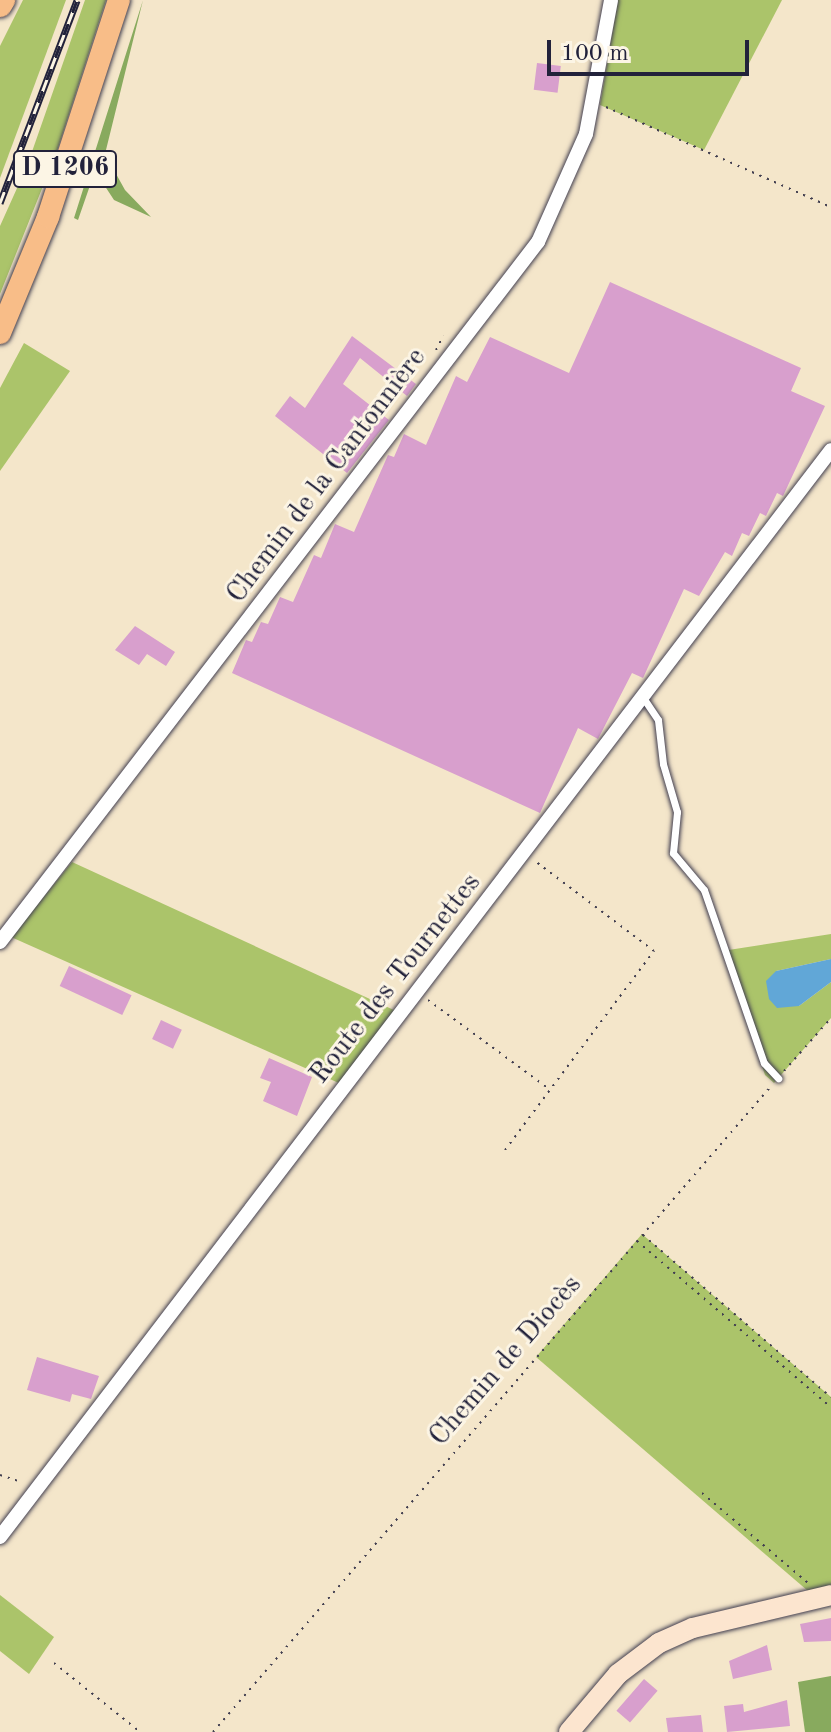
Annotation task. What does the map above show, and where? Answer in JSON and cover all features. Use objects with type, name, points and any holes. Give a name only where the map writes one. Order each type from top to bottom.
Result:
[{"type":"main road","name":"D 1206","points":[[0,333],[53,205],[119,0]]},
{"type":"street","name":"Chemin de la Cantonnière","points":[[0,942],[538,242],[575,168],[593,102],[611,0]]},
{"type":"street","name":"Route des Tournettes","points":[[0,1537],[644,699],[831,450]]},
{"type":"street","points":[[569,1732],[618,1674],[659,1643],[700,1626],[827,1596]]},
{"type":"lane","points":[[644,699],[658,720],[665,775],[677,812],[673,853],[704,890],[764,1063],[778,1078]]},
{"type":"path","points":[[593,102],[831,207]]},
{"type":"path","points":[[505,1150],[654,951],[525,853]]},
{"type":"path","points":[[418,992],[550,1089]]},
{"type":"path","name":"Chemin de Diocès","points":[[213,1732],[831,1018]]},
{"type":"path","points":[[642,1234],[831,1397]]},
{"type":"path","points":[[637,1241],[831,1407]]},
{"type":"path","points":[[0,1475],[39,1487]]},
{"type":"path","points":[[702,1493],[827,1596]]},
{"type":"path","points":[[54,1663],[140,1732]]},
{"type":"green space","points":[[23,0],[66,0],[0,178],[0,46]]},
{"type":"green space","points":[[85,0],[106,0],[57,151],[0,294],[0,226],[27,166]]},
{"type":"green space","points":[[143,0],[105,154],[125,190],[151,217],[114,200],[95,171],[78,220],[74,218]]},
{"type":"green space","points":[[618,0],[782,0],[704,150],[600,105]]},
{"type":"green space","points":[[24,343],[70,371],[0,471],[0,388]]},
{"type":"green space","points":[[72,862],[396,1011],[341,1084],[11,937]]},
{"type":"green space","points":[[831,934],[831,959],[776,971],[799,1006],[831,982],[831,1018],[774,1083],[765,1075],[722,951]]},
{"type":"green space","points":[[642,1234],[831,1397],[831,1587],[808,1591],[536,1357]]},
{"type":"green space","points":[[0,1595],[54,1637],[29,1674],[0,1651]]},
{"type":"green space","points":[[831,1676],[831,1732],[805,1732],[798,1682]]},
{"type":"water","points":[[831,959],[831,982],[799,1006],[777,1008],[769,999],[766,981],[776,971]]},
{"type":"building","points":[[537,63],[561,66],[558,93],[534,90]]},
{"type":"building","points":[[610,282],[801,368],[791,391],[825,406],[783,496],[777,493],[766,516],[760,513],[749,536],[742,533],[732,556],[725,552],[699,596],[684,589],[643,678],[632,673],[598,739],[578,728],[540,813],[232,673],[246,640],[252,642],[261,622],[268,624],[280,597],[293,602],[314,555],[321,558],[335,524],[354,532],[388,455],[394,457],[404,434],[426,445],[456,376],[467,382],[490,337],[569,373]]},
{"type":"building","points":[[352,336],[416,384],[407,396],[360,358],[343,384],[389,420],[347,473],[275,416],[290,396],[305,408]]},
{"type":"building","points":[[135,626],[175,652],[166,666],[147,654],[139,665],[115,650]]},
{"type":"building","points":[[69,966],[132,995],[122,1015],[60,986]]},
{"type":"building","points":[[161,1020],[182,1030],[173,1049],[152,1039]]},
{"type":"building","points":[[269,1058],[312,1077],[297,1116],[263,1101],[271,1082],[260,1078]]},
{"type":"building","points":[[37,1357],[99,1376],[91,1399],[72,1394],[70,1402],[27,1390]]},
{"type":"building","points":[[831,1618],[831,1641],[804,1642],[800,1624]]},
{"type":"building","points":[[767,1645],[772,1670],[733,1679],[729,1661]]},
{"type":"building","points":[[644,1679],[658,1691],[630,1723],[616,1711]]},
{"type":"building","points":[[787,1700],[790,1726],[727,1732],[724,1706],[743,1704],[744,1712]]},
{"type":"building","points":[[701,1715],[703,1732],[668,1732],[666,1718]]},
{"type":"railway","points":[[0,203],[77,0]]}]
